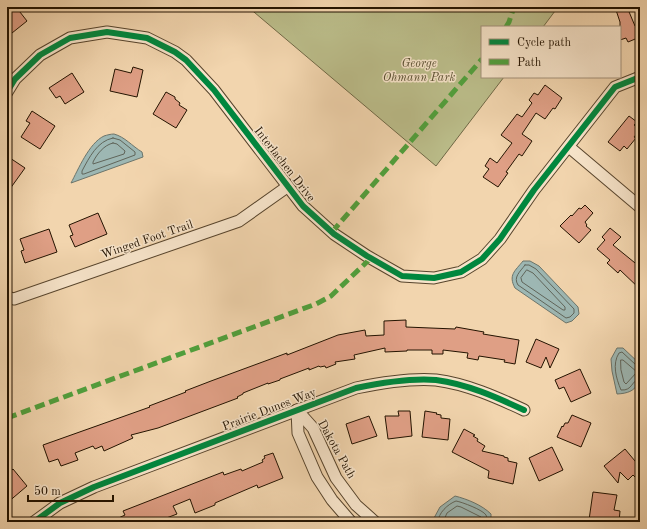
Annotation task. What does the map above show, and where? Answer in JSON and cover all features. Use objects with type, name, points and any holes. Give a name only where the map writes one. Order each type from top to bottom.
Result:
[{"type":"street","name":"Interlachen Drive","points":[[7,92],[15,79],[40,55],[70,38],[107,32],[147,38],[175,52],[186,60],[214,90],[303,206],[334,234],[402,276],[434,278],[461,272],[482,259],[500,239],[534,190],[616,87],[640,77]]},
{"type":"street","points":[[569,147],[640,207]]},
{"type":"street","name":"Winged Foot Trail","points":[[7,296],[14,299],[239,221],[288,187]]},
{"type":"street","name":"Prairie Dunes Way","points":[[34,522],[60,503],[94,487],[356,388],[382,382],[436,380],[471,388],[524,410]]},
{"type":"street","name":"Dakota Path","points":[[297,410],[298,433],[317,477],[332,500],[351,522]]},
{"type":"street","name":"Dakota Path","points":[[297,410],[313,428],[336,478],[356,505],[375,522]]},
{"type":"green space","name":"George Ohmann Park","points":[[248,7],[558,7],[544,26],[481,26],[481,78],[503,78],[436,166]]},
{"type":"water","points":[[114,134],[125,139],[142,152],[143,157],[71,183],[84,157],[94,144],[104,136]]},
{"type":"water","points":[[523,261],[530,261],[539,266],[578,307],[579,314],[572,321],[566,323],[515,288],[512,276]]},
{"type":"water","points":[[617,348],[623,348],[640,364],[640,376],[634,389],[617,394],[611,359]]},
{"type":"water","points":[[455,496],[483,508],[491,514],[491,522],[434,522],[434,518],[440,507]]},
{"type":"building","points":[[10,7],[16,7],[27,21],[7,37],[7,9]]},
{"type":"building","points":[[615,7],[627,7],[635,26],[640,24],[640,37],[628,42],[626,38],[621,40],[620,22]]},
{"type":"building","points":[[133,67],[143,70],[137,97],[110,91],[115,69],[131,73]]},
{"type":"building","points":[[72,73],[84,92],[65,104],[60,96],[56,98],[49,88]]},
{"type":"building","points":[[545,85],[562,98],[555,109],[553,108],[545,119],[536,113],[522,134],[532,141],[522,156],[519,154],[506,172],[508,173],[498,187],[483,177],[489,169],[485,166],[490,158],[497,163],[512,143],[501,135],[517,114],[522,117],[532,103],[529,100],[534,93],[538,95]]},
{"type":"building","points":[[166,92],[175,97],[175,99],[180,103],[179,105],[187,110],[176,128],[153,114]]},
{"type":"building","points":[[32,111],[55,126],[40,149],[21,137],[30,123],[26,121]]},
{"type":"building","points":[[629,116],[637,122],[634,125],[640,130],[634,137],[636,138],[627,149],[624,146],[620,151],[608,142]]},
{"type":"building","points":[[7,156],[25,168],[7,193]]},
{"type":"building","points":[[585,205],[593,213],[585,222],[587,225],[586,226],[591,230],[579,243],[560,226],[579,208],[581,209]]},
{"type":"building","points":[[98,213],[107,234],[75,247],[70,236],[73,235],[69,225]]},
{"type":"building","points":[[610,228],[621,237],[613,245],[640,267],[640,289],[620,270],[618,273],[607,263],[610,260],[597,249],[605,240],[602,237]]},
{"type":"building","points":[[49,229],[57,252],[25,263],[21,251],[24,250],[20,239]]},
{"type":"building","points":[[406,320],[406,327],[455,329],[456,327],[484,332],[483,334],[519,340],[515,364],[504,362],[505,360],[479,356],[478,360],[467,358],[468,353],[443,350],[443,354],[432,354],[432,350],[385,352],[385,348],[354,355],[355,359],[335,362],[336,364],[326,368],[325,366],[319,366],[309,370],[309,368],[280,380],[268,383],[243,393],[237,397],[238,398],[158,428],[131,435],[133,438],[104,451],[102,446],[95,449],[93,446],[75,453],[78,460],[61,466],[58,459],[49,462],[43,445],[150,407],[149,406],[211,381],[287,353],[287,355],[338,335],[365,330],[366,336],[384,335],[384,321]]},
{"type":"building","points":[[536,339],[559,349],[550,368],[546,357],[541,368],[526,362]]},
{"type":"building","points":[[580,369],[591,393],[571,402],[564,387],[559,389],[555,380]]},
{"type":"building","points":[[398,411],[410,411],[412,436],[388,439],[385,416],[399,416]]},
{"type":"building","points":[[425,411],[437,413],[436,414],[441,415],[441,418],[450,419],[448,440],[422,437]]},
{"type":"building","points":[[572,415],[591,423],[581,447],[557,437],[562,426],[563,427],[565,423],[568,423]]},
{"type":"building","points":[[369,416],[377,436],[352,444],[346,424]]},
{"type":"building","points":[[464,429],[475,435],[473,436],[478,439],[477,441],[485,446],[482,451],[504,456],[508,458],[508,461],[517,463],[513,484],[488,478],[489,471],[452,452]]},
{"type":"building","points":[[552,447],[563,470],[539,481],[529,458]]},
{"type":"building","points":[[625,449],[640,467],[640,472],[635,477],[633,475],[628,480],[620,472],[618,483],[604,466]]},
{"type":"building","points":[[273,453],[283,478],[258,488],[257,485],[195,513],[190,499],[173,506],[177,514],[156,522],[110,522],[125,515],[123,511],[223,472],[224,475],[241,469],[242,471],[263,462],[262,460],[265,458],[264,456]]},
{"type":"building","points":[[13,469],[27,486],[7,503],[7,474]]},
{"type":"building","points":[[593,492],[617,495],[614,510],[620,511],[619,522],[589,520]]},
{"type":"marked path","points":[[507,26],[514,7]]},
{"type":"marked path","points":[[332,232],[481,60]]},
{"type":"marked path","points":[[7,418],[316,304],[331,296],[371,258]]},
{"type":"cycle path","points":[[7,92],[15,79],[40,55],[70,38],[107,32],[147,38],[175,52],[186,60],[214,90],[303,206],[334,234],[367,256],[402,276],[434,278],[461,272],[482,259],[500,239],[534,190],[615,87],[640,77]]},
{"type":"cycle path","points":[[34,522],[60,503],[94,487],[356,388],[396,381],[436,380],[470,388],[524,410]]}]
